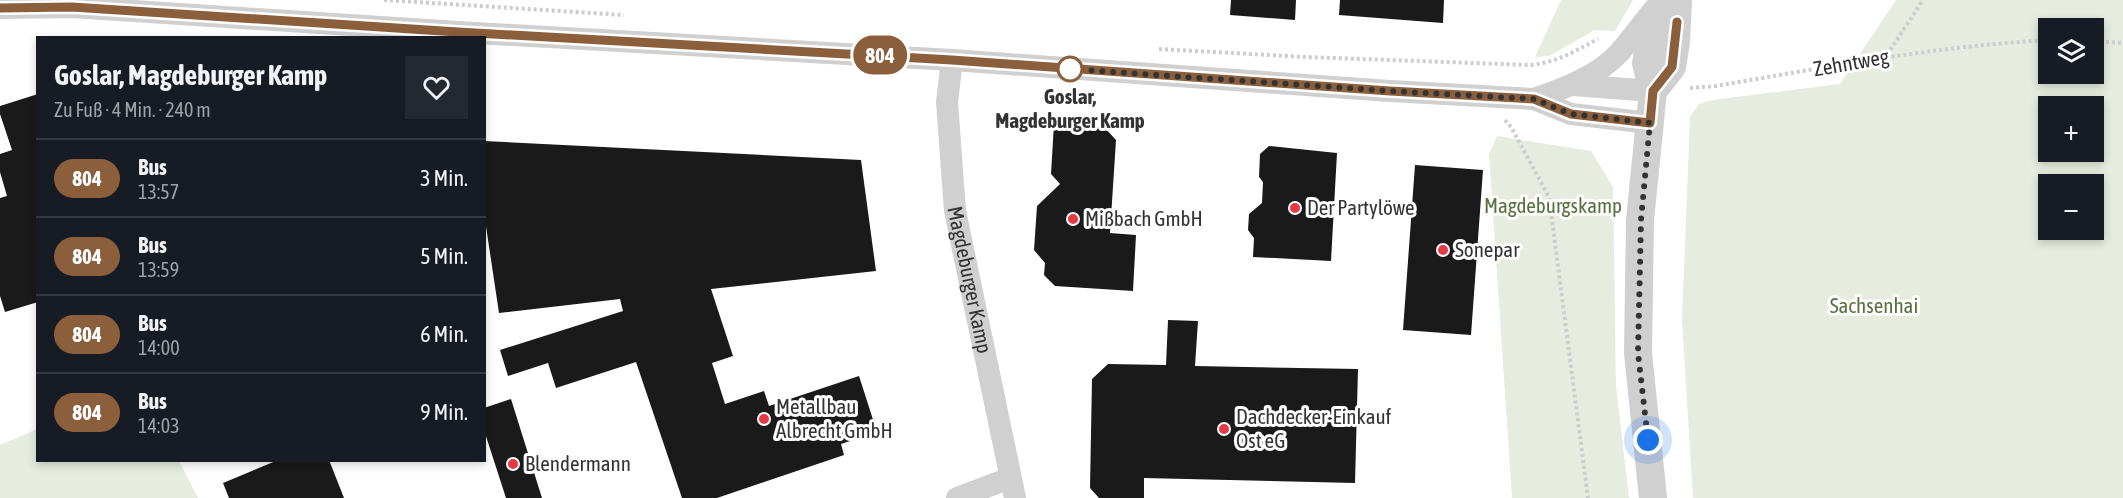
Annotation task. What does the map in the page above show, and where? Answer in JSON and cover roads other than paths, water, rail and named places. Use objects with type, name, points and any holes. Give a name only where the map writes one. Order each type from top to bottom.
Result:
[{"type":"street","points":[[1534,99],[1573,85],[1597,71],[1617,54],[1663,0]]},
{"type":"street","points":[[1653,498],[1638,353],[1641,220],[1653,91],[1646,63],[1653,28],[1669,0]]},
{"type":"street","points":[[1653,91],[1672,67],[1678,0]]},
{"type":"street","points":[[0,8],[72,7],[952,60],[1534,99],[1571,114],[1650,123]]},
{"type":"street","name":"Magdeburger Kamp","points":[[952,60],[947,102],[955,211],[1013,488]]},
{"type":"street","points":[[1573,85],[1653,91]]},
{"type":"street","points":[[957,498],[1013,488]]},
{"type":"place","name":"Goslar, Magdeburger Kamp","points":[[1070,69]]},
{"type":"place","name":"Der Partylöwe","points":[[1295,208]]},
{"type":"place","name":"Mißbach GmbH","points":[[1073,219]]},
{"type":"place","name":"Sonepar","points":[[1443,250]]},
{"type":"place","name":"Metallbau Albrecht GmbH","points":[[764,419]]},
{"type":"place","name":"Dachdecker-Einkauf Ost eG","points":[[1224,429]]},
{"type":"place","name":"Blendermann","points":[[513,464]]},
{"type":"park label","name":"Magdeburgskamp","points":[[1553,206]]},
{"type":"park label","name":"Sachsenhai","points":[[1874,306]]}]
